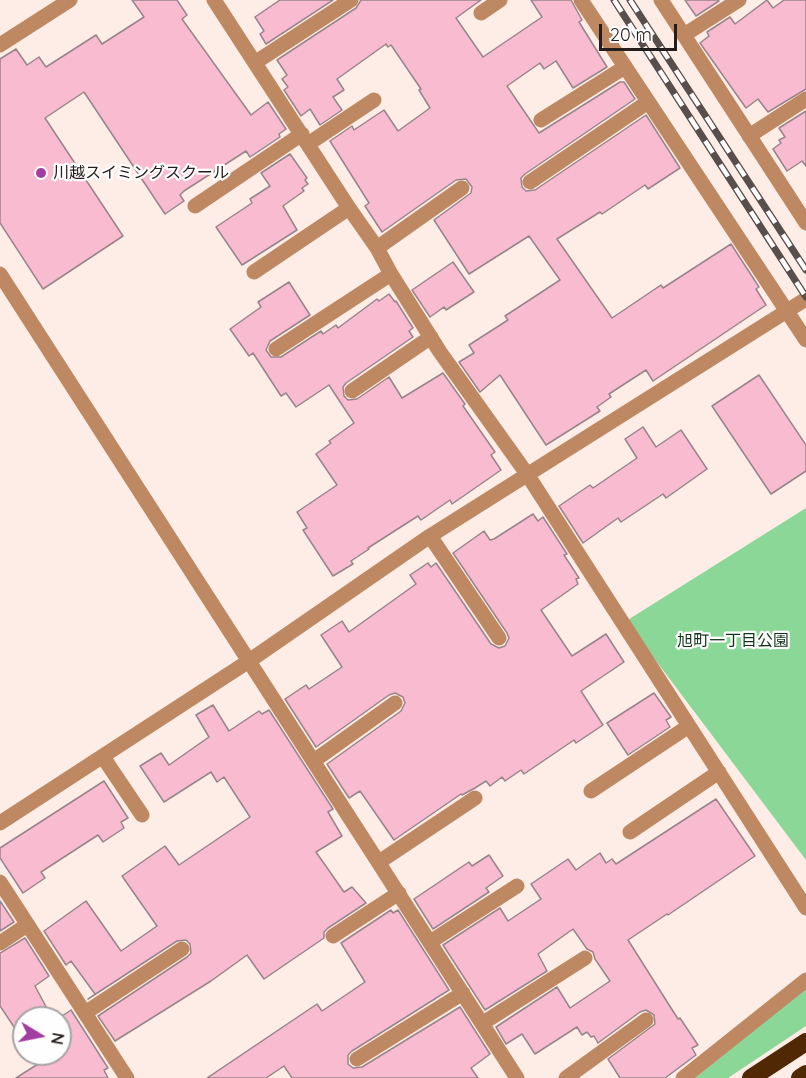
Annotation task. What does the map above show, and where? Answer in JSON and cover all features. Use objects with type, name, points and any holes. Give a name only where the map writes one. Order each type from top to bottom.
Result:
[{"type":"highway","points":[[751,1078],[806,1042]]},
{"type":"highway","points":[[800,1078],[806,1074]]},
{"type":"street","points":[[0,45],[70,0]]},
{"type":"street","points":[[214,0],[377,248],[431,337],[527,474],[806,908]]},
{"type":"street","points":[[256,62],[351,0]]},
{"type":"street","points":[[481,13],[500,0]]},
{"type":"street","points":[[581,0],[806,340]]},
{"type":"street","points":[[661,0],[806,223]]},
{"type":"street","points":[[684,35],[739,0]]},
{"type":"street","points":[[540,120],[625,67]]},
{"type":"street","points":[[749,136],[806,99]]},
{"type":"street","points":[[195,206],[374,100]]},
{"type":"street","points":[[530,182],[648,102]]},
{"type":"street","points":[[377,248],[462,188]]},
{"type":"street","points":[[254,272],[349,208]]},
{"type":"street","points":[[0,274],[483,1023],[512,1076]]},
{"type":"street","points":[[276,349],[391,274]]},
{"type":"street","points":[[0,823],[249,661],[430,536],[806,299]]},
{"type":"street","points":[[352,391],[431,337]]},
{"type":"street","points":[[430,536],[499,638]]},
{"type":"street","points":[[315,760],[395,703]]},
{"type":"street","points":[[591,791],[689,726]]},
{"type":"street","points":[[104,757],[142,814]]},
{"type":"street","points":[[630,832],[718,772]]},
{"type":"street","points":[[379,862],[475,798]]},
{"type":"street","points":[[0,882],[128,1078]]},
{"type":"street","points":[[430,942],[517,886]]},
{"type":"street","points":[[333,936],[399,892]]},
{"type":"street","points":[[0,943],[27,925]]},
{"type":"street","points":[[85,1013],[182,949]]},
{"type":"street","points":[[483,1023],[585,958]]},
{"type":"street","points":[[683,1078],[806,980]]},
{"type":"street","points":[[357,1059],[463,993]]},
{"type":"street","points":[[566,1078],[646,1020]]},
{"type":"green space","name":"旭町一丁目公園","points":[[806,508],[806,860],[626,621]]},
{"type":"green space","points":[[806,988],[806,1026],[728,1078],[695,1078]]},
{"type":"building","points":[[132,0],[177,0],[187,15],[182,19],[251,115],[268,102],[286,129],[279,134],[280,137],[250,157],[246,151],[184,191],[180,195],[184,201],[165,214],[84,92],[45,118],[123,236],[43,289],[0,223],[0,59],[16,49],[27,65],[39,57],[46,67],[96,35],[102,44],[144,17]]},
{"type":"building","points":[[280,0],[333,0],[266,44],[260,34],[264,31],[255,17]]},
{"type":"building","points":[[361,0],[481,0],[456,18],[483,57],[542,17],[531,0],[571,0],[582,20],[579,22],[607,67],[573,88],[556,61],[544,69],[540,63],[507,86],[539,133],[620,82],[624,82],[635,99],[525,174],[521,178],[522,187],[526,191],[535,190],[646,115],[680,168],[648,189],[645,185],[602,214],[600,212],[557,239],[612,318],[661,285],[663,288],[731,244],[759,287],[756,289],[766,305],[653,381],[646,370],[609,394],[611,397],[597,407],[600,411],[546,445],[500,375],[480,392],[459,362],[474,353],[469,345],[508,320],[505,316],[560,280],[529,236],[469,274],[434,220],[471,193],[472,187],[466,179],[456,180],[382,232],[365,206],[369,203],[330,141],[352,126],[354,130],[384,110],[398,131],[430,108],[419,90],[421,89],[391,45],[388,47],[386,44],[337,79],[344,90],[333,97],[342,110],[320,125],[310,109],[301,116],[284,90],[288,87],[282,79],[287,75],[277,60],[356,8]]},
{"type":"building","points":[[685,0],[718,0],[719,1],[696,16]]},
{"type":"building","points":[[767,0],[773,8],[784,0],[806,0],[806,89],[768,112],[758,99],[746,108],[700,43],[709,36],[707,32],[730,17],[735,24]]},
{"type":"building","points":[[806,111],[806,166],[802,161],[787,171],[773,149],[781,143],[779,140],[785,137],[779,128]]},
{"type":"building","points":[[290,154],[307,178],[305,180],[308,184],[302,188],[304,191],[283,206],[297,230],[242,265],[216,227],[252,203],[250,199],[270,186],[261,173]]},
{"type":"building","points":[[453,262],[474,292],[446,310],[444,307],[430,317],[412,290]]},
{"type":"building","points":[[289,282],[310,315],[270,341],[266,350],[271,357],[281,357],[321,331],[323,334],[336,325],[338,328],[377,299],[379,301],[389,294],[413,328],[409,331],[413,337],[346,383],[343,387],[344,396],[348,400],[357,399],[389,377],[402,398],[443,373],[495,452],[491,455],[501,470],[452,504],[450,500],[421,520],[418,516],[368,548],[351,561],[353,564],[333,576],[303,530],[307,528],[297,512],[337,485],[316,454],[331,443],[329,441],[354,423],[329,385],[296,407],[286,393],[281,396],[253,353],[249,356],[230,329],[261,307],[258,302]]},
{"type":"building","points":[[759,375],[806,445],[806,471],[771,494],[712,406]]},
{"type":"building","points":[[643,427],[656,447],[681,430],[707,469],[666,498],[663,494],[621,522],[618,518],[583,543],[559,506],[590,485],[593,488],[637,458],[625,439]]},
{"type":"building","points":[[533,514],[538,521],[543,517],[567,554],[564,555],[579,578],[576,579],[578,584],[541,610],[572,656],[606,634],[624,662],[581,691],[603,725],[576,743],[574,740],[524,774],[521,770],[505,781],[502,777],[490,786],[486,781],[461,794],[394,840],[360,791],[349,798],[327,764],[401,711],[405,703],[403,697],[395,693],[389,695],[316,747],[285,699],[306,685],[309,689],[342,667],[321,635],[342,621],[349,632],[416,584],[410,575],[428,563],[431,567],[436,563],[491,644],[499,648],[505,646],[509,638],[507,633],[453,553],[484,531],[490,540],[494,539]]},
{"type":"building","points":[[654,693],[671,717],[666,720],[670,727],[628,755],[607,723]]},
{"type":"building","points":[[213,705],[229,731],[259,711],[262,714],[269,710],[333,809],[328,812],[342,836],[316,852],[344,892],[352,887],[366,903],[328,928],[324,932],[324,938],[264,979],[247,955],[211,981],[115,1041],[98,1016],[187,957],[191,953],[190,944],[186,940],[177,941],[88,999],[95,994],[71,961],[66,965],[44,931],[86,901],[121,951],[157,926],[122,876],[165,846],[179,865],[250,817],[224,777],[217,782],[211,772],[164,802],[140,766],[161,753],[169,765],[209,737],[196,715]]},
{"type":"building","points":[[104,781],[128,818],[121,822],[124,828],[103,842],[98,835],[41,872],[45,878],[23,893],[0,858],[0,848]]},
{"type":"building","points":[[716,799],[755,856],[628,940],[678,1019],[680,1018],[698,1045],[692,1048],[696,1055],[665,1078],[620,1078],[608,1059],[655,1024],[654,1015],[646,1010],[598,1043],[594,1036],[591,1037],[587,1032],[582,1035],[577,1027],[535,1054],[522,1034],[506,1044],[496,1027],[557,987],[570,1008],[610,981],[595,959],[593,952],[587,949],[573,929],[538,954],[547,971],[485,1010],[443,945],[500,908],[508,921],[541,899],[531,884],[568,859],[576,870],[600,853],[606,863],[612,859],[616,864]]},
{"type":"building","points":[[489,855],[503,876],[486,888],[489,892],[433,929],[414,899],[469,862],[472,866]]},
{"type":"building","points":[[0,901],[14,922],[0,931]]},
{"type":"building","points":[[391,910],[393,913],[398,910],[449,990],[352,1051],[348,1055],[348,1064],[353,1068],[362,1067],[460,1007],[490,1054],[471,1068],[478,1078],[292,1078],[284,1066],[266,1078],[207,1078],[317,1004],[322,1011],[365,982],[341,943]]},
{"type":"building","points":[[25,938],[49,976],[35,986],[46,1006],[12,1006],[12,1024],[0,1006],[0,953]]},
{"type":"building","points":[[72,1012],[108,1068],[104,1070],[108,1078],[16,1078],[35,1066],[72,1066]]},
{"type":"railway","points":[[614,0],[806,297]]},
{"type":"railway","points":[[630,0],[806,270]]},
{"type":"place","name":"川越スイミングスクール","points":[[41,173]]}]
